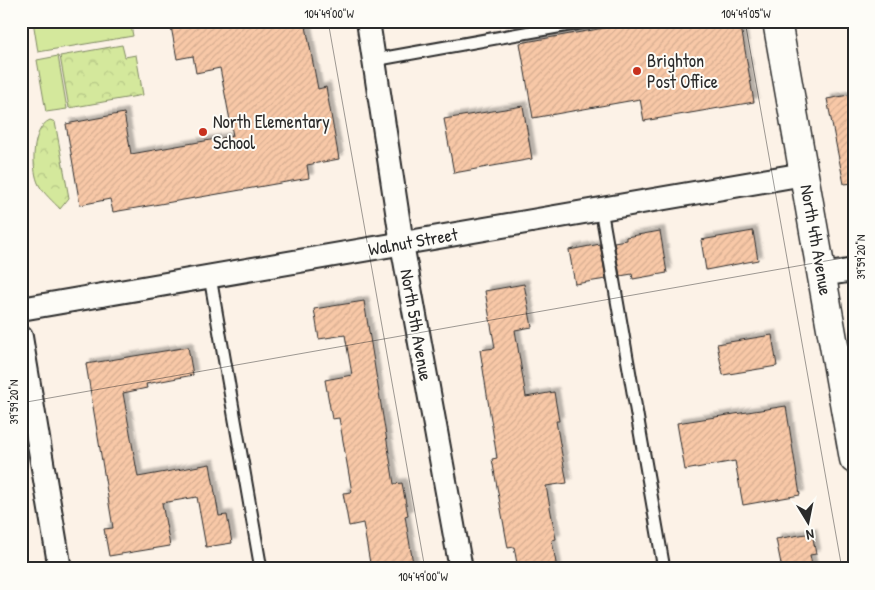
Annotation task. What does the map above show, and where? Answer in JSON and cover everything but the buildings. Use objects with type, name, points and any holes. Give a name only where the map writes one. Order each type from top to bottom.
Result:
[{"type":"street","name":"North 5th Avenue","points":[[368,21],[402,244],[461,569]]},
{"type":"street","name":"North 4th Avenue","points":[[777,21],[854,459]]},
{"type":"street","name":"Walnut Street","points":[[21,309],[804,174]]},
{"type":"street","points":[[822,275],[854,270]]},
{"type":"street","points":[[21,336],[60,569]]},
{"type":"lane","points":[[374,60],[591,21]]},
{"type":"lane","points":[[601,209],[664,569]]},
{"type":"lane","points":[[210,277],[261,569]]},
{"type":"green space","points":[[33,21],[130,21],[133,36],[38,52]]},
{"type":"green space","points":[[122,45],[125,57],[136,55],[143,95],[69,108],[60,56]]},
{"type":"green space","points":[[58,56],[67,109],[46,112],[37,60]]},
{"type":"green space","points":[[50,120],[55,122],[69,198],[60,209],[39,185],[35,170],[34,150],[36,140],[39,131]]},
{"type":"place","name":"Brighton Post Office","points":[[637,71]]},
{"type":"place","name":"North Elementary School","points":[[203,132]]}]
